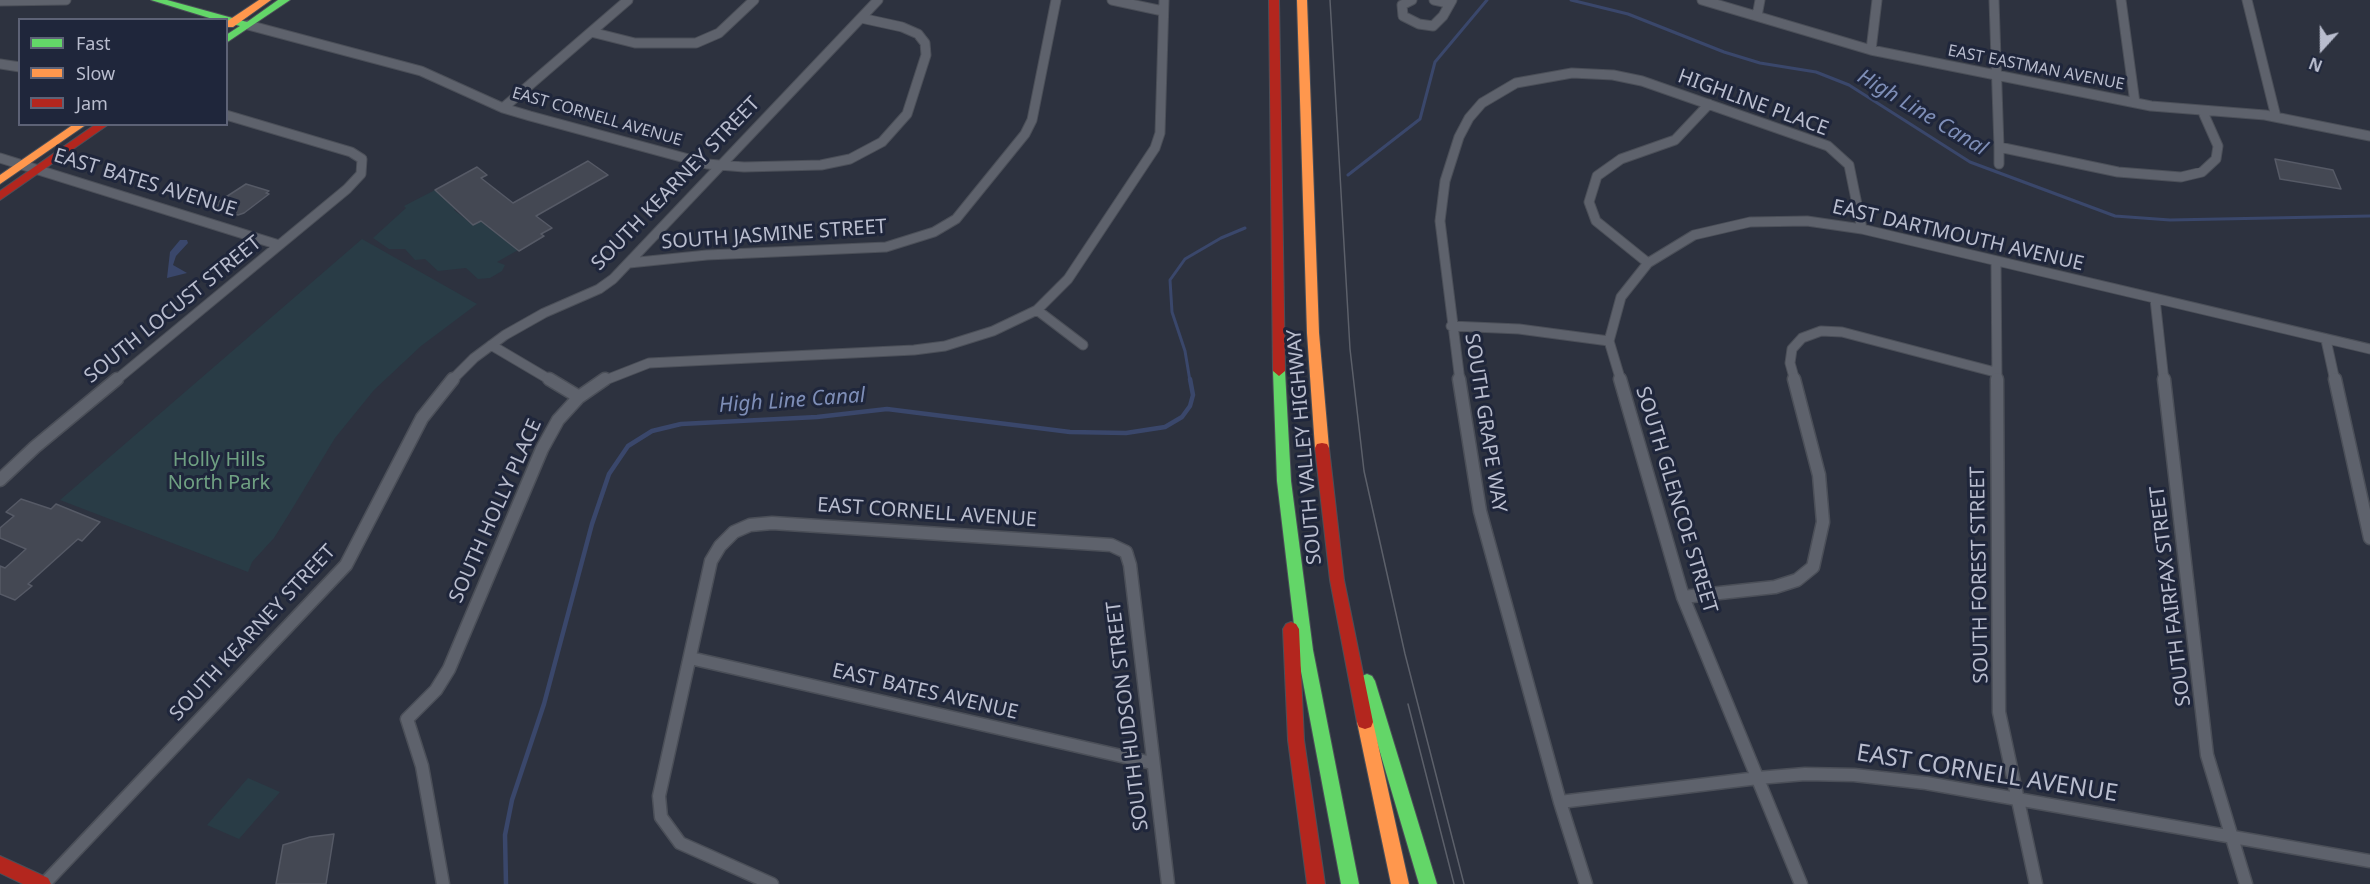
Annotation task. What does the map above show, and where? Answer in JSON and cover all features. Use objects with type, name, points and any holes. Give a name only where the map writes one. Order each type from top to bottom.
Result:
[{"type":"main road","name":"EAST CORNELL AVENUE","points":[[156,0],[212,18]]},
{"type":"main road","points":[[230,24],[266,0]]},
{"type":"main road","points":[[228,39],[285,0]]},
{"type":"main road","name":"SOUTH VALLEY HIGHWAY","points":[[1274,0],[1277,333],[1289,537],[1305,650],[1350,884]]},
{"type":"main road","name":"SOUTH VALLEY HIGHWAY","points":[[1302,0],[1317,412],[1337,580],[1360,701],[1400,884]]},
{"type":"main road","name":"EAST CORNELL AVENUE","points":[[230,24],[248,25]]},
{"type":"main road","points":[[0,180],[79,126]]},
{"type":"main road","points":[[0,196],[101,126]]},
{"type":"main road","points":[[1289,537],[1296,740],[1316,884]]},
{"type":"main road","points":[[1337,580],[1428,884]]},
{"type":"main road","points":[[0,864],[43,884]]},
{"type":"street","points":[[0,1],[66,0]]},
{"type":"street","points":[[503,108],[628,0]]},
{"type":"street","points":[[591,32],[635,43],[696,43],[719,33],[754,0]]},
{"type":"street","name":"SOUTH KEARNEY STREET","points":[[43,884],[346,565],[422,418],[444,388],[491,345],[544,313],[607,284],[878,0]]},
{"type":"street","name":"SOUTH JASMINE STREET","points":[[629,263],[707,255],[886,247],[926,235],[956,219],[1025,134],[1032,120],[1056,0]]},
{"type":"street","points":[[1112,0],[1163,11]]},
{"type":"street","name":"SOUTH HOLLY PLACE","points":[[443,884],[422,766],[407,719],[436,690],[446,675],[542,449],[558,420],[579,397],[613,375],[649,363],[914,350],[945,346],[993,331],[1037,310],[1068,279],[1155,148],[1160,133],[1164,0]]},
{"type":"street","points":[[1412,0],[1402,5],[1403,16],[1428,26],[1433,26],[1449,8],[1450,2],[1434,0]]},
{"type":"street","name":"EAST EASTMAN AVENUE","points":[[1702,0],[1871,50],[1996,76],[2135,103],[2276,117],[2370,136]]},
{"type":"street","points":[[1757,16],[1760,0]]},
{"type":"street","points":[[1871,50],[1877,0]]},
{"type":"street","points":[[1994,0],[1999,164]]},
{"type":"street","points":[[2121,0],[2135,103]]},
{"type":"street","points":[[2247,0],[2276,117]]},
{"type":"street","name":"EAST CORNELL AVENUE","points":[[248,25],[421,72],[503,108],[721,167],[821,165],[841,161],[873,148],[890,133],[913,102],[926,49],[922,38],[912,31],[861,18]]},
{"type":"street","points":[[0,64],[18,67]]},
{"type":"street","name":"SOUTH GRAPE WAY","points":[[1586,884],[1560,802],[1480,511],[1450,326],[1441,214],[1450,162],[1469,118],[1491,96],[1525,80],[1562,74],[1613,75]]},
{"type":"street","name":"HIGHLINE PLACE","points":[[1613,75],[1642,81],[1828,146],[1849,165],[1862,229]]},
{"type":"street","points":[[1450,326],[1520,328],[1609,340],[1621,297],[1648,262],[1617,241],[1596,221],[1589,202],[1597,176],[1621,159],[1675,140],[1709,104]]},
{"type":"street","points":[[1999,147],[2118,172],[2181,177],[2202,172],[2216,159],[2218,146],[2202,110]]},
{"type":"street","name":"SOUTH LOCUST STREET","points":[[0,480],[35,447],[362,174],[362,159],[351,152],[228,116]]},
{"type":"street","name":"EAST BATES AVENUE","points":[[0,158],[279,245]]},
{"type":"street","name":"EAST DARTMOUTH AVENUE","points":[[1648,262],[1694,235],[1750,222],[1807,221],[1862,229],[2370,349]]},
{"type":"street","name":"SOUTH FOREST STREET","points":[[1996,261],[1999,712],[2036,884]]},
{"type":"street","name":"SOUTH FAIRFAX STREET","points":[[2155,299],[2207,755],[2246,884]]},
{"type":"street","points":[[1037,310],[1083,345]]},
{"type":"street","points":[[1683,597],[1775,586],[1797,580],[1813,567],[1824,522],[1820,475],[1790,363],[1792,349],[1802,338],[1821,332],[1842,333],[1995,372]]},
{"type":"street","name":"SOUTH GLENCOE STREET","points":[[1609,340],[1683,597],[1802,884]]},
{"type":"street","points":[[2326,340],[2367,513],[2370,538]]},
{"type":"street","points":[[491,345],[579,397]]},
{"type":"street","name":"EAST CORNELL AVENUE","points":[[690,658],[711,561],[720,546],[734,532],[750,525],[772,523],[1119,547]]},
{"type":"street","name":"SOUTH HUDSON STREET","points":[[1119,547],[1125,552],[1130,565],[1168,884]]},
{"type":"street","points":[[690,658],[661,782],[659,796],[661,817],[673,836],[684,846],[772,884]]},
{"type":"street","name":"EAST BATES AVENUE","points":[[690,658],[1152,763]]},
{"type":"street","name":"EAST CORNELL AVENUE","points":[[1560,802],[1758,778],[1804,774],[1854,775],[1905,780],[2016,798],[2370,861]]},
{"type":"green space","points":[[435,190],[461,205],[454,210],[473,225],[481,221],[518,250],[497,262],[505,265],[502,271],[490,278],[478,279],[466,268],[438,271],[425,259],[415,260],[405,249],[389,249],[373,238],[406,208],[404,206]]},
{"type":"green space","name":"Holly Hills North Park","points":[[362,239],[477,304],[421,346],[374,390],[335,438],[274,538],[252,562],[248,572],[60,500]]},
{"type":"green space","points":[[248,778],[280,792],[239,839],[207,825]]},
{"type":"water","points":[[180,240],[187,240],[188,243],[176,256],[173,265],[187,273],[167,278],[170,252]]},
{"type":"building","points":[[2275,159],[2333,170],[2341,189],[2280,179]]},
{"type":"building","points":[[588,161],[608,175],[536,216],[552,228],[541,234],[544,236],[519,251],[481,221],[473,225],[435,190],[477,167],[487,175],[481,178],[513,203]]},
{"type":"building","points":[[246,184],[269,191],[266,193],[269,194],[238,215],[215,208],[218,205],[215,204]]},
{"type":"building","points":[[21,499],[51,509],[56,504],[100,522],[82,541],[78,539],[28,584],[32,586],[15,600],[0,594],[0,566],[5,568],[26,549],[0,538],[0,528],[14,516],[6,512]]},
{"type":"building","points":[[334,834],[326,884],[276,884],[283,845],[310,837]]},
{"type":"waterway","name":"High Line Canal","points":[[1348,175],[1420,119],[1435,62],[1487,0]]},
{"type":"waterway","name":"High Line Canal","points":[[1571,0],[1628,14],[1724,52],[1760,63],[1816,72],[1849,85],[1970,162],[2115,216],[2170,220],[2370,216]]},
{"type":"waterway","name":"High Line Canal","points":[[1190,381],[1185,351],[1172,312],[1170,280],[1185,259],[1221,238],[1245,228]]},
{"type":"waterway","name":"High Line Canal","points":[[506,884],[505,835],[512,800],[544,704],[592,524],[609,474],[628,446],[652,431],[681,424],[817,417],[887,409],[1070,432],[1126,433],[1165,427],[1182,417],[1190,406],[1193,395],[1190,379]]},
{"type":"tram line","points":[[1330,0],[1350,349],[1364,471],[1405,654],[1464,884]]},
{"type":"tram line","points":[[1408,704],[1454,884]]},
{"type":"traffic: fast","points":[[156,0],[222,18]]},
{"type":"traffic: fast","points":[[228,39],[285,0]]},
{"type":"traffic: fast","points":[[228,20],[248,25]]},
{"type":"traffic: fast","points":[[1279,371],[1284,481],[1305,650],[1350,884]]},
{"type":"traffic: fast","points":[[1367,681],[1428,884]]},
{"type":"traffic: slow","points":[[229,25],[266,0]]},
{"type":"traffic: slow","points":[[1302,0],[1313,333],[1322,448]]},
{"type":"traffic: slow","points":[[0,180],[79,126]]},
{"type":"traffic: slow","points":[[1365,722],[1400,884]]},
{"type":"traffic: jam","points":[[1274,0],[1279,371]]},
{"type":"traffic: jam","points":[[0,196],[101,126]]},
{"type":"traffic: jam","points":[[1322,448],[1337,580],[1365,722]]},
{"type":"traffic: jam","points":[[1291,629],[1296,740],[1316,884]]},
{"type":"traffic: jam","points":[[0,864],[42,884]]}]
